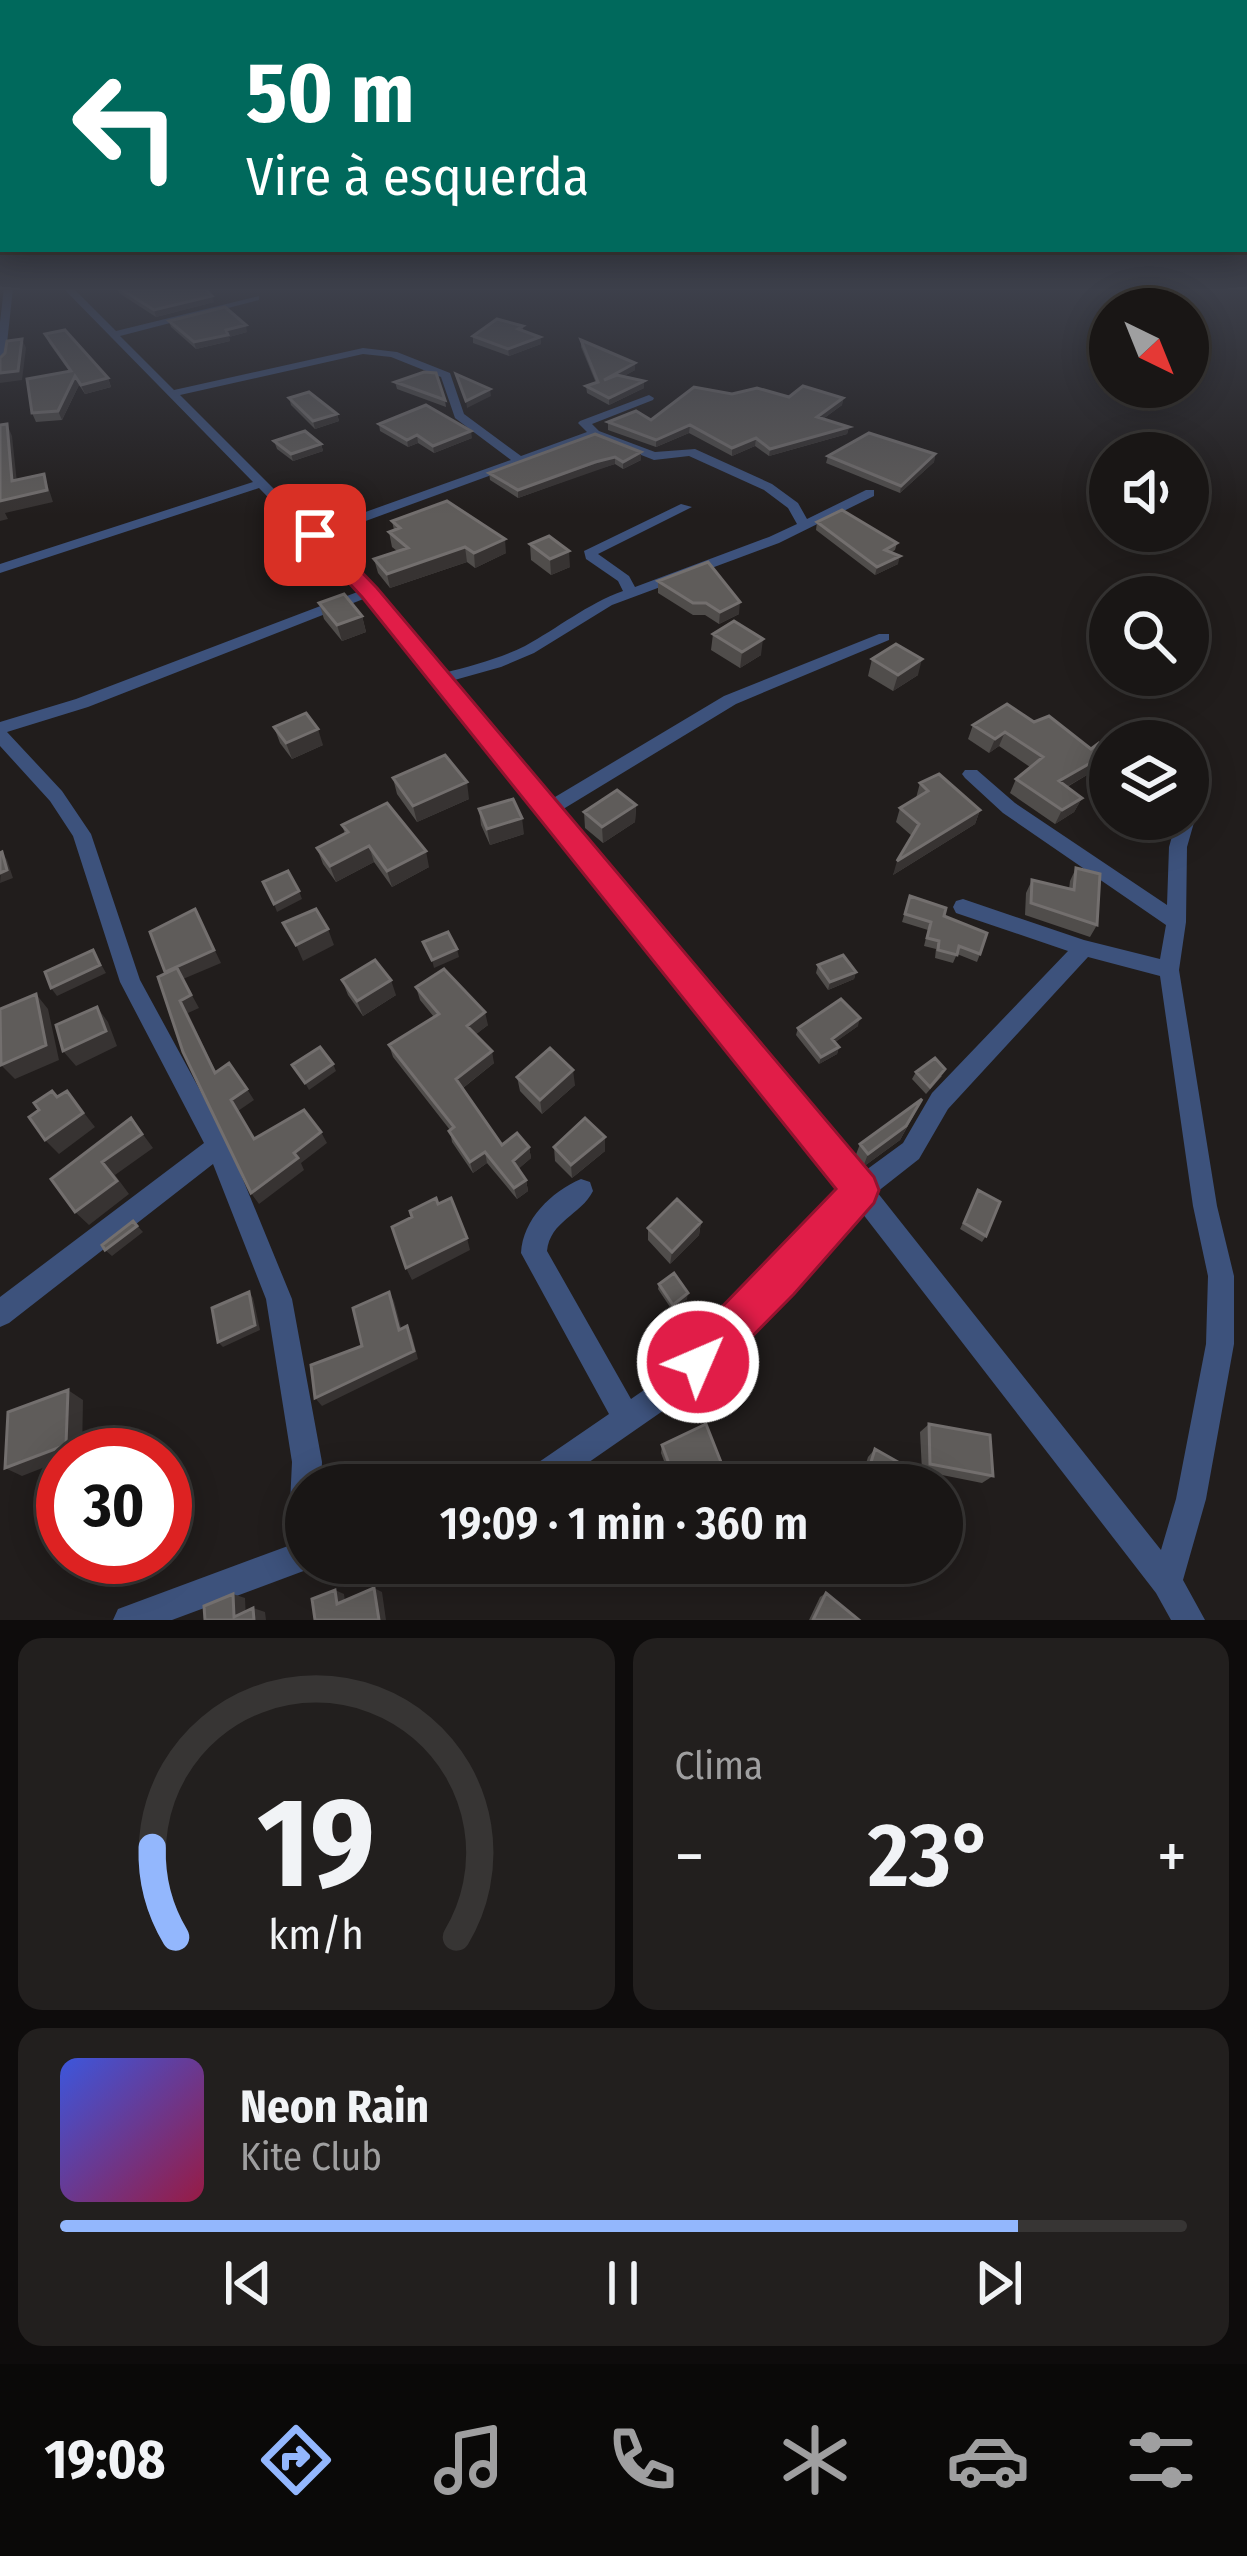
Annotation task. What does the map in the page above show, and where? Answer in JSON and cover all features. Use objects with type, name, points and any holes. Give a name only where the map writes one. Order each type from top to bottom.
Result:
[{"type":"street","points":[[143,364],[369,592],[860,1190],[1167,1582],[1189,1620]]},
{"type":"street","points":[[170,394],[304,364]]},
{"type":"street","points":[[416,364],[446,375],[459,416],[520,460]]},
{"type":"street","points":[[649,398],[584,423],[595,434],[654,456],[691,452],[768,487],[793,506],[804,524]]},
{"type":"street","points":[[315,535],[595,434]]},
{"type":"street","points":[[0,569],[263,483]]},
{"type":"street","points":[[439,679],[529,650],[631,592],[870,494]]},
{"type":"street","points":[[631,592],[624,579],[591,556],[591,551],[686,507]]},
{"type":"street","points":[[307,1464],[278,1299],[218,1147],[130,982],[82,835],[56,796],[0,731],[82,704],[369,592]]},
{"type":"street","points":[[546,811],[730,700],[884,637]]},
{"type":"street","points":[[971,774],[1009,808],[1176,922]]},
{"type":"street","points":[[1167,1582],[1209,1418],[1220,1344],[1221,1276],[1205,1206],[1168,970],[1180,840]]},
{"type":"street","points":[[963,908],[1168,970]]},
{"type":"street","points":[[566,1464],[670,1389],[780,1280],[860,1190],[911,1151],[940,1101],[1084,948]]},
{"type":"street","points":[[0,1314],[218,1147]]},
{"type":"street","points":[[581,1191],[544,1221],[533,1238],[534,1253],[626,1417]]},
{"type":"street","points":[[129,1620],[285,1562]]},
{"type":"building","points":[[0,364],[19,364],[18,371],[0,373]]},
{"type":"building","points":[[66,364],[95,364],[108,378],[81,385],[75,376],[58,411],[32,413],[27,379],[71,371]]},
{"type":"building","points":[[591,364],[634,364],[604,380],[617,375],[644,381],[609,398],[586,386],[598,382]]},
{"type":"building","points":[[436,373],[445,400],[395,382]]},
{"type":"building","points":[[456,374],[490,389],[466,401]]},
{"type":"building","points":[[803,386],[843,398],[817,417],[849,427],[770,449],[756,438],[732,448],[690,425],[656,440],[608,422],[636,411],[651,420],[694,387],[732,394],[757,388],[789,397]]},
{"type":"building","points":[[309,392],[337,414],[313,421],[289,398]]},
{"type":"building","points":[[426,405],[471,431],[433,446],[417,435],[407,440],[379,424]]},
{"type":"building","points":[[7,424],[12,481],[44,474],[47,490],[0,501],[0,425]]},
{"type":"building","points":[[305,431],[321,444],[291,454],[274,441]]},
{"type":"building","points":[[869,433],[935,454],[901,486],[828,456]]},
{"type":"building","points":[[595,434],[641,452],[623,462],[615,457],[595,462],[518,490],[489,473]]},
{"type":"building","points":[[447,501],[505,539],[474,553],[465,547],[387,574],[374,559],[408,548],[389,532],[400,528],[392,521]]},
{"type":"building","points":[[842,510],[897,543],[885,550],[900,556],[877,567],[817,522]]},
{"type":"building","points":[[549,536],[569,551],[550,559],[530,544]]},
{"type":"building","points":[[708,562],[740,602],[720,612],[706,603],[693,603],[658,581]]},
{"type":"building","points":[[344,594],[362,616],[337,625],[319,603]]},
{"type":"building","points":[[734,621],[763,639],[742,652],[713,634]]},
{"type":"building","points":[[896,644],[922,659],[898,675],[872,659]]},
{"type":"building","points":[[1007,704],[1034,722],[1049,716],[1089,747],[1089,764],[1059,781],[1082,798],[1062,810],[1016,779],[1043,757],[1005,732],[995,739],[973,725]]},
{"type":"building","points":[[306,713],[318,729],[286,743],[274,727]]},
{"type":"building","points":[[445,755],[467,782],[413,806],[393,778]]},
{"type":"building","points":[[939,774],[980,810],[897,861],[919,824],[900,808],[928,791],[920,783]]},
{"type":"building","points":[[617,790],[636,805],[602,827],[584,812]]},
{"type":"building","points":[[513,799],[522,818],[487,829],[479,809]]},
{"type":"building","points":[[387,803],[426,851],[387,871],[369,846],[330,866],[317,848],[348,832],[342,825]]},
{"type":"building","points":[[0,853],[7,870],[0,873]]},
{"type":"building","points":[[1076,868],[1100,874],[1097,925],[1031,903],[1032,880],[1074,890]]},
{"type":"building","points":[[288,871],[299,891],[274,904],[263,882]]},
{"type":"building","points":[[910,896],[946,908],[944,916],[987,933],[980,954],[959,946],[957,955],[938,950],[939,941],[927,938],[931,922],[905,914]]},
{"type":"building","points":[[195,909],[214,950],[165,972],[150,932]]},
{"type":"building","points":[[316,909],[328,929],[296,945],[283,923]]},
{"type":"building","points":[[448,932],[457,949],[432,960],[423,942]]},
{"type":"building","points":[[93,950],[100,965],[51,988],[45,972]]},
{"type":"building","points":[[843,955],[856,972],[830,982],[818,965]]},
{"type":"building","points":[[375,960],[391,980],[357,1001],[342,980]]},
{"type":"building","points":[[177,968],[191,995],[180,1001],[215,1073],[229,1063],[247,1089],[231,1100],[254,1139],[304,1110],[321,1132],[294,1153],[298,1158],[251,1193],[183,1052],[158,977]]},
{"type":"building","points":[[444,969],[485,1012],[467,1026],[492,1051],[456,1079],[502,1145],[517,1133],[529,1147],[513,1161],[526,1180],[514,1188],[485,1152],[470,1162],[449,1131],[454,1127],[389,1045],[439,1014],[416,987]]},
{"type":"building","points":[[36,994],[46,1045],[1,1065],[0,1009]]},
{"type":"building","points":[[841,999],[860,1018],[832,1039],[839,1047],[821,1057],[798,1028]]},
{"type":"building","points":[[97,1007],[106,1031],[63,1051],[56,1025]]},
{"type":"building","points":[[320,1047],[333,1064],[305,1083],[292,1065]]},
{"type":"building","points":[[550,1048],[573,1070],[540,1100],[517,1077]]},
{"type":"building","points":[[935,1058],[945,1069],[930,1087],[916,1072]]},
{"type":"building","points":[[52,1091],[57,1097],[67,1091],[83,1113],[45,1140],[29,1117],[39,1110],[34,1103]]},
{"type":"building","points":[[922,1099],[906,1126],[868,1154],[860,1144]]},
{"type":"building","points":[[131,1118],[142,1134],[102,1162],[117,1181],[75,1212],[51,1179]]},
{"type":"building","points":[[585,1118],[605,1137],[571,1165],[554,1147]]},
{"type":"building","points":[[978,1190],[1000,1202],[986,1236],[964,1223]]},
{"type":"building","points":[[436,1198],[438,1204],[451,1198],[467,1238],[406,1268],[392,1227]]},
{"type":"building","points":[[677,1199],[701,1222],[672,1252],[648,1228]]},
{"type":"building","points":[[133,1221],[137,1226],[105,1250],[102,1245]]},
{"type":"building","points":[[674,1273],[688,1293],[673,1305],[659,1284]]},
{"type":"building","points":[[249,1292],[255,1325],[218,1342],[212,1308]]},
{"type":"building","points":[[389,1292],[399,1330],[407,1326],[414,1351],[315,1398],[311,1365],[362,1346],[353,1308]]},
{"type":"building","points":[[68,1390],[67,1428],[36,1428],[36,1456],[5,1468],[8,1412]]},
{"type":"building","points":[[706,1424],[722,1464],[669,1464],[662,1445]]},
{"type":"building","points":[[929,1424],[990,1435],[993,1476],[963,1470],[963,1464],[930,1464]]},
{"type":"building","points":[[875,1449],[901,1464],[870,1464]]},
{"type":"building","points":[[374,1588],[379,1620],[315,1620],[312,1599],[335,1590],[337,1604]]},
{"type":"building","points":[[826,1593],[859,1620],[813,1620]]},
{"type":"building","points":[[233,1594],[234,1617],[253,1608],[254,1620],[205,1620],[204,1606]]},
{"type":"route","points":[[315,535],[369,592],[860,1190],[698,1362]]}]
